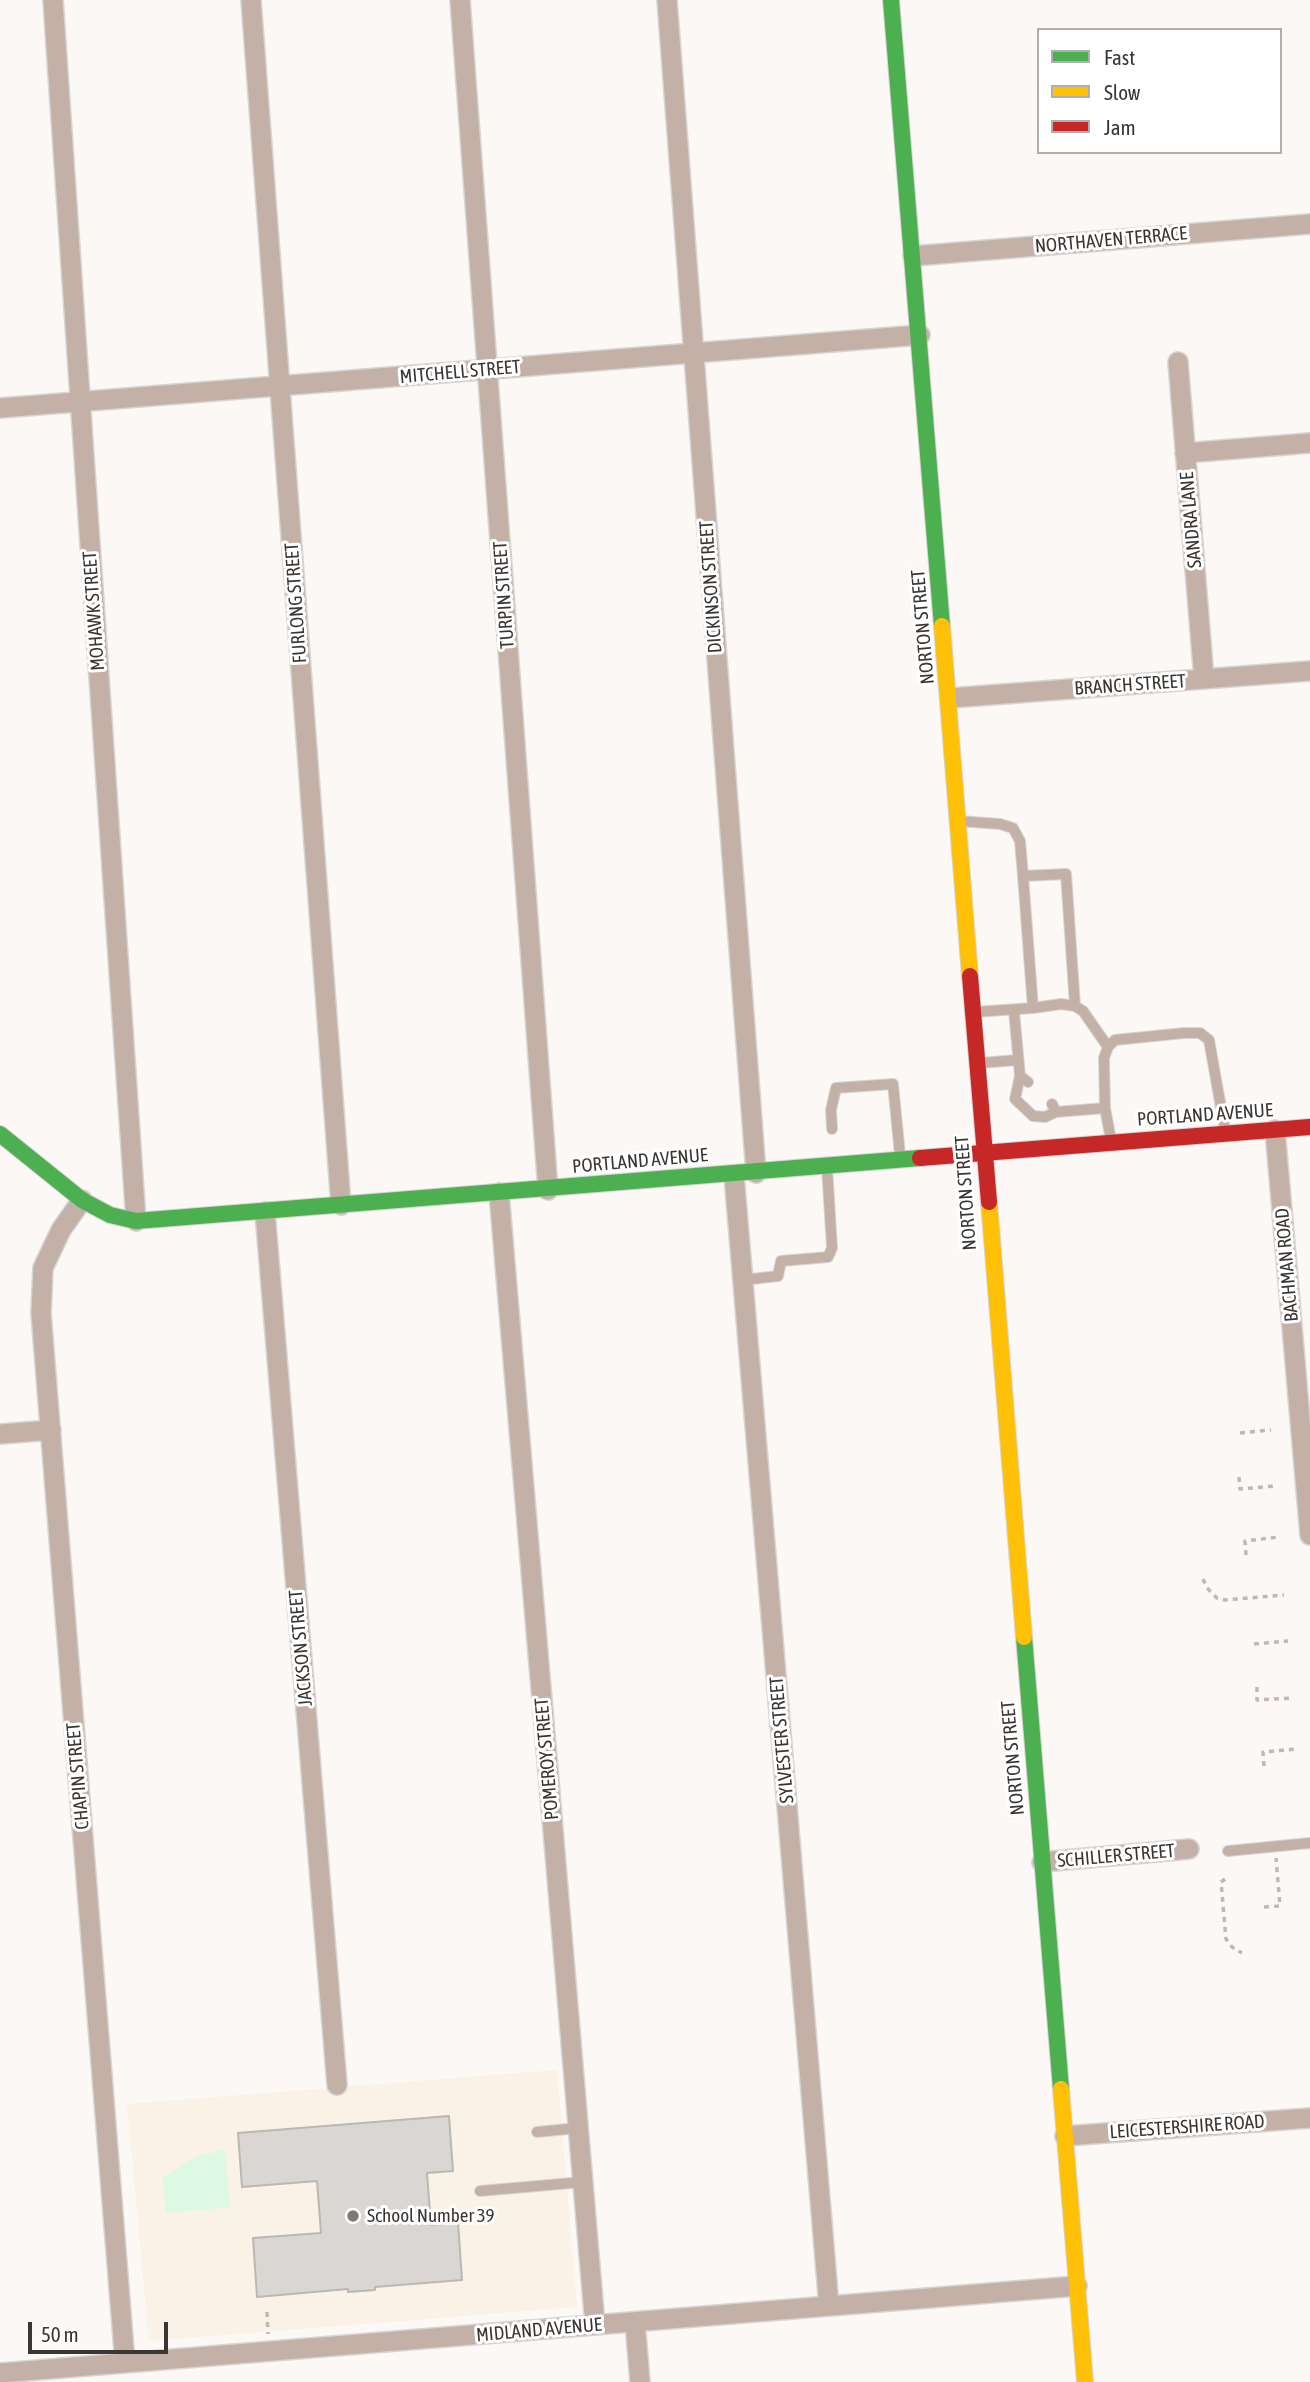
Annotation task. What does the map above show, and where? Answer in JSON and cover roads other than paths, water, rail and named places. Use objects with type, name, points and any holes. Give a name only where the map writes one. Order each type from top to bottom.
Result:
[{"type":"main road","name":"NORTON STREET","points":[[891,0],[950,698],[984,1153],[1085,2382]]},
{"type":"main road","name":"PORTLAND AVENUE","points":[[0,1134],[82,1200],[110,1215],[136,1221],[1310,1127]]},
{"type":"street","name":"MOHAWK STREET","points":[[53,0],[136,1221]]},
{"type":"street","name":"FURLONG STREET","points":[[251,0],[341,1206]]},
{"type":"street","name":"TURPIN STREET","points":[[460,0],[548,1190]]},
{"type":"street","name":"DICKINSON STREET","points":[[667,0],[756,1173]]},
{"type":"street","name":"NORTHAVEN TERRACE","points":[[913,256],[1310,224]]},
{"type":"street","name":"MITCHELL STREET","points":[[0,408],[920,335]]},
{"type":"street","name":"SANDRA LANE","points":[[1178,362],[1204,679]]},
{"type":"street","points":[[1185,453],[1310,443]]},
{"type":"street","name":"BRANCH STREET","points":[[950,698],[1310,671]]},
{"type":"street","name":"BACHMAN ROAD","points":[[1275,1130],[1306,1442],[1310,1535]]},
{"type":"street","name":"SYLVESTER STREET","points":[[734,1175],[829,2306]]},
{"type":"street","name":"POMEROY STREET","points":[[499,1193],[595,2325]]},
{"type":"street","name":"CHAPIN STREET","points":[[82,1200],[61,1230],[43,1268],[41,1313],[125,2363]]},
{"type":"street","name":"JACKSON STREET","points":[[265,1212],[337,2085]]},
{"type":"street","points":[[0,1434],[51,1430]]},
{"type":"street","name":"SCHILLER STREET","points":[[1042,1863],[1189,1849]]},
{"type":"street","name":"LEICESTERSHIRE ROAD","points":[[1065,2136],[1310,2118]]},
{"type":"street","name":"MIDLAND AVENUE","points":[[0,2373],[1077,2286]]},
{"type":"street","points":[[635,2322],[640,2382]]},
{"type":"lane","points":[[959,821],[1000,824],[1013,828],[1020,841],[1033,1008]]},
{"type":"lane","points":[[1023,876],[1066,874],[1075,1006]]},
{"type":"lane","points":[[975,1012],[1014,1011],[1061,1004],[1075,1006],[1083,1011],[1108,1047]]},
{"type":"lane","points":[[1014,1011],[1018,1060],[1024,1079],[1015,1100],[1033,1116],[1045,1117],[1054,1108],[1105,1108]]},
{"type":"lane","points":[[1111,1143],[1105,1108],[1104,1058],[1108,1047],[1115,1040],[1200,1032],[1209,1040],[1226,1134]]},
{"type":"lane","points":[[978,1063],[1018,1060]]},
{"type":"lane","points":[[832,1129],[831,1110],[836,1088],[893,1083],[900,1159]]},
{"type":"lane","points":[[743,1280],[778,1276],[781,1261],[828,1257],[832,1248],[827,1167]]},
{"type":"lane","points":[[1228,1850],[1310,1843]]},
{"type":"lane","points":[[537,2132],[578,2128]]},
{"type":"lane","points":[[480,2191],[583,2182]]},
{"type":"place","name":"School Number 39","points":[[353,2216]]}]
